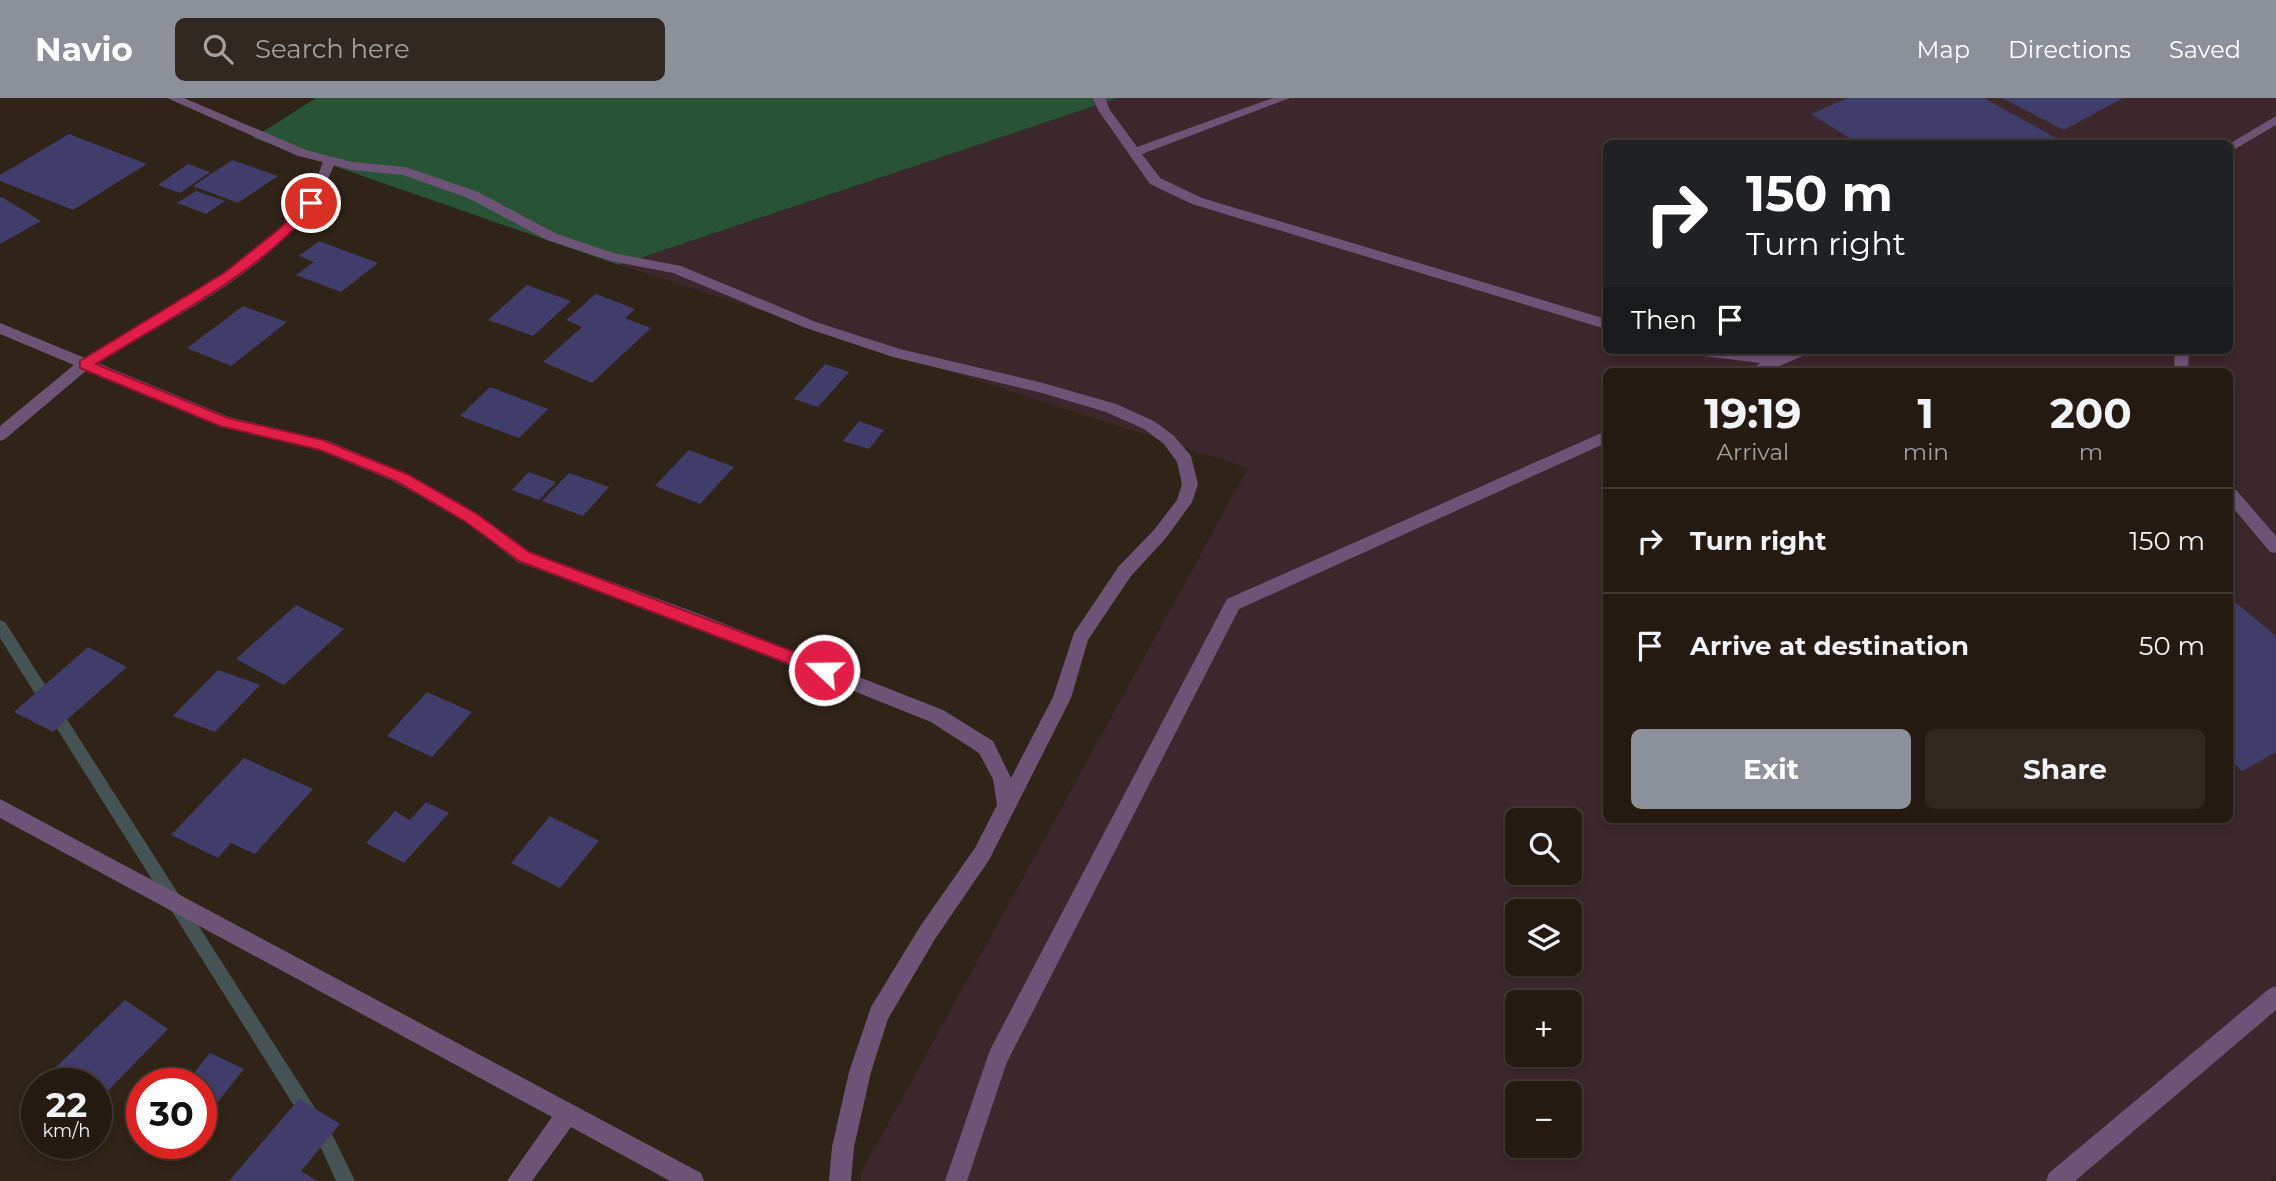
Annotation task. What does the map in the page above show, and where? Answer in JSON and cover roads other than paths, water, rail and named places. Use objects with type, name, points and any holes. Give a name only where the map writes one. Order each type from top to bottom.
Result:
[{"type":"street","points":[[173,98],[302,153],[352,166],[405,171],[473,195],[552,237],[611,257],[676,269],[811,325],[898,353],[1043,388],[1111,408],[1149,425],[1169,440],[1185,460],[1189,484],[1184,502],[1160,534],[1125,571],[1080,638],[1062,698],[982,854],[928,932],[879,1014],[859,1072],[843,1147],[840,1181]]},
{"type":"street","points":[[1099,98],[1104,110],[1155,181],[1197,201],[1603,323]]},
{"type":"street","points":[[1134,153],[1284,98]]},
{"type":"street","points":[[2233,146],[2276,120]]},
{"type":"street","points":[[0,435],[47,392],[84,365],[228,276],[283,233],[311,203],[326,177],[330,160]]},
{"type":"street","points":[[0,328],[225,422],[334,450],[401,478],[472,518],[524,556],[701,622],[937,716],[986,747],[1002,778],[1007,806]]},
{"type":"street","points":[[1730,354],[1781,360]]},
{"type":"street","points":[[1762,368],[1794,354]]},
{"type":"street","points":[[956,1181],[998,1058],[1233,604],[1603,439]]},
{"type":"street","points":[[2233,497],[2276,547]]},
{"type":"street","points":[[0,808],[693,1181]]},
{"type":"street","points":[[2057,1181],[2276,996]]},
{"type":"street","points":[[518,1181],[568,1113]]},
{"type":"waterway","points":[[0,626],[328,1144],[346,1181]]}]
